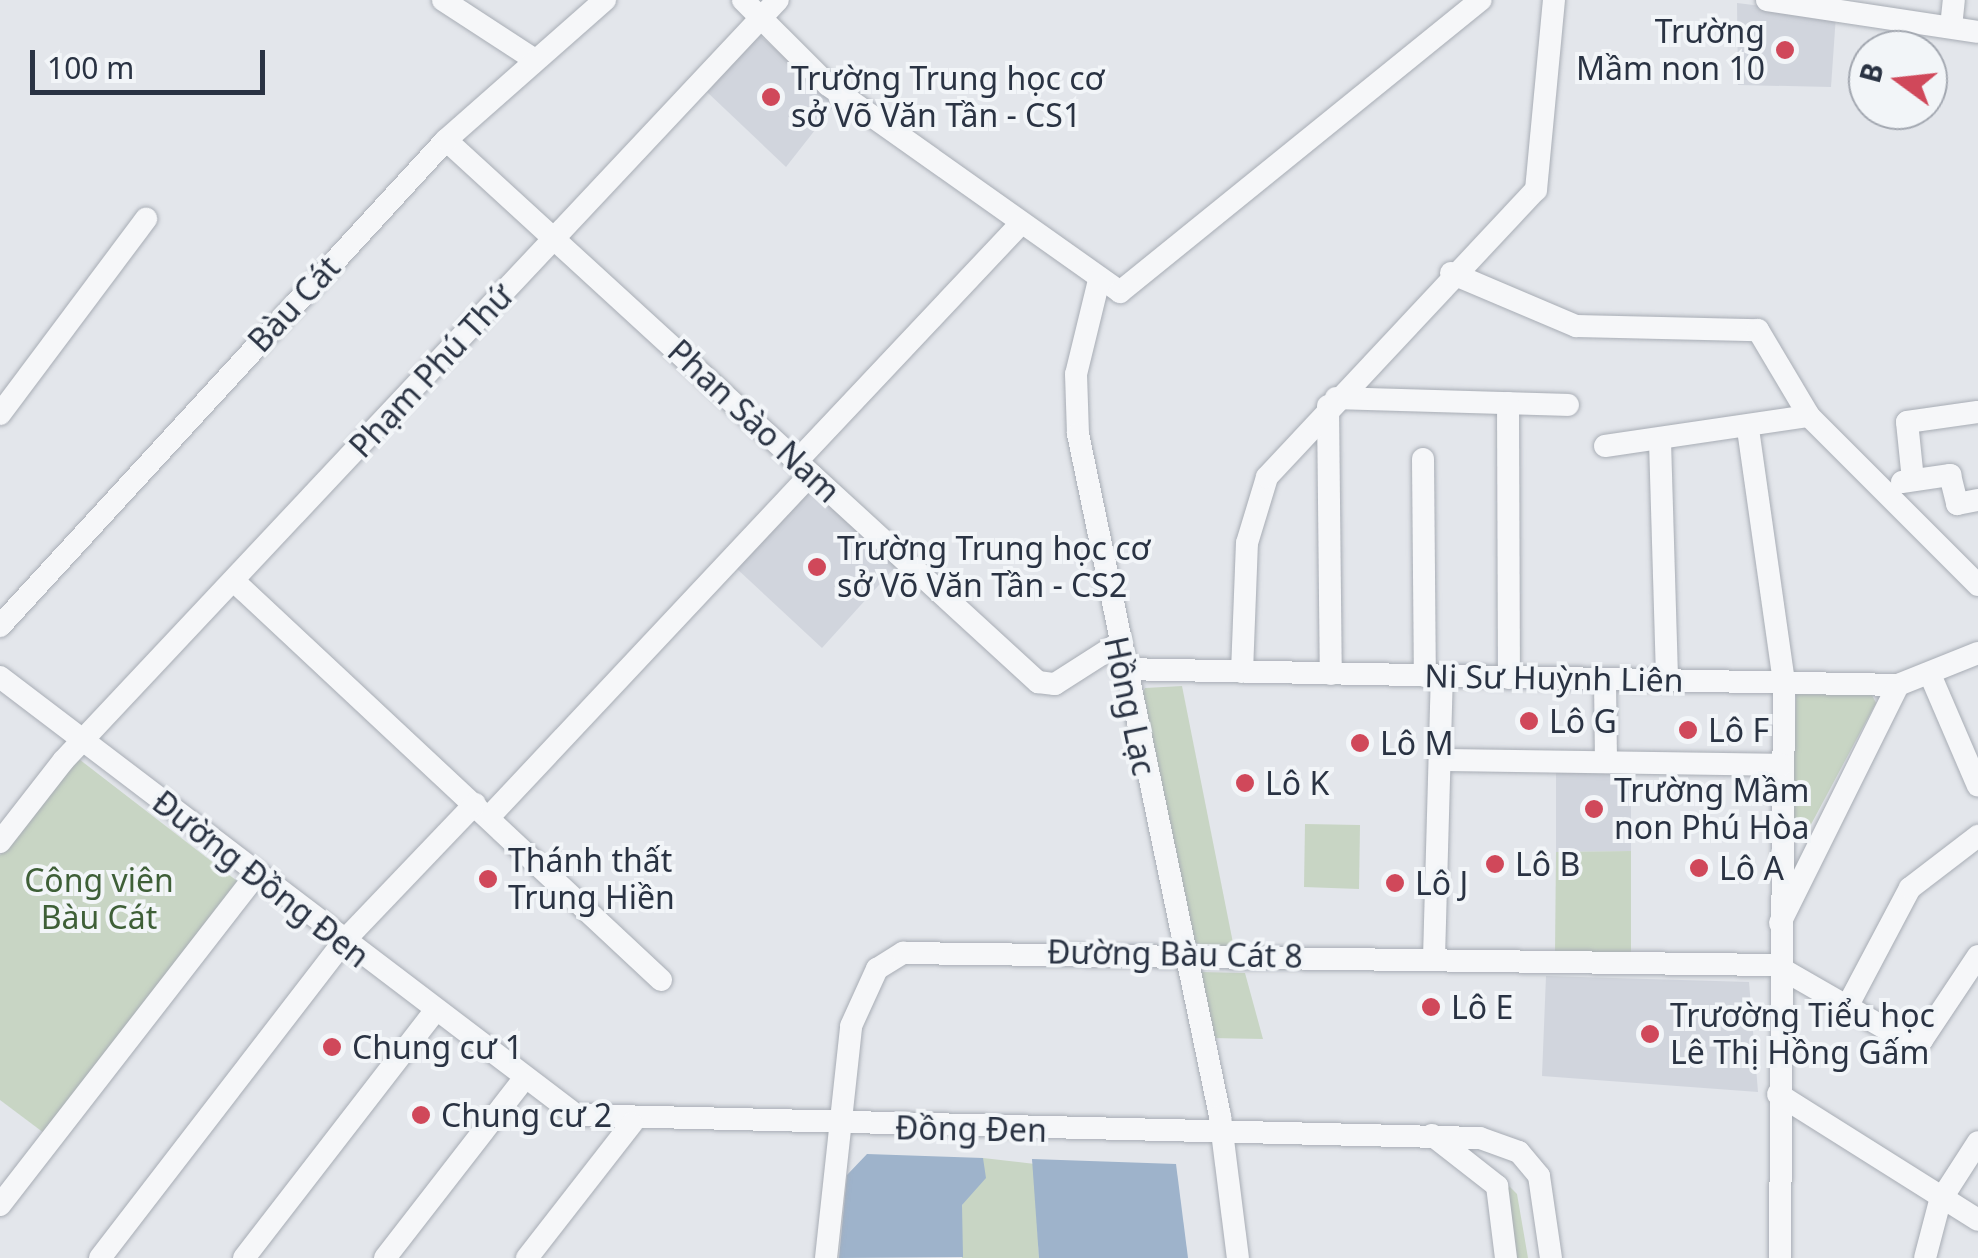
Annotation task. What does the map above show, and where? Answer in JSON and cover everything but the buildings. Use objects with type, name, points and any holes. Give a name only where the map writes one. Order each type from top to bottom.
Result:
[{"type":"street","points":[[443,0],[532,58]]},
{"type":"street","name":"Bàu Cát","points":[[0,626],[446,140],[532,58],[605,0]]},
{"type":"street","points":[[743,0],[759,21],[828,85],[1099,280],[1129,288],[1481,0]]},
{"type":"street","name":"Phạm Phú Thứ","points":[[0,842],[84,742],[778,0]]},
{"type":"street","points":[[1242,672],[1254,505],[1278,461],[1538,185],[1554,0]]},
{"type":"street","points":[[1768,0],[1978,32]]},
{"type":"street","points":[[1951,27],[1954,0]]},
{"type":"street","name":"Phan Sào Nam","points":[[446,140],[1040,684],[1055,684],[1116,645]]},
{"type":"street","points":[[0,414],[146,220]]},
{"type":"street","points":[[100,1258],[344,942],[482,811],[804,468],[1020,224]]},
{"type":"street","points":[[1451,273],[1576,326],[1758,330],[1808,416],[1978,584]]},
{"type":"street","name":"Hồng Lạc","points":[[1099,280],[1075,405],[1116,645],[1223,1134],[1238,1258]]},
{"type":"street","points":[[1332,402],[1568,406]]},
{"type":"street","points":[[1331,674],[1332,402]]},
{"type":"street","points":[[1508,404],[1509,678]]},
{"type":"street","points":[[1913,480],[1906,422],[1978,412]]},
{"type":"street","points":[[1605,446],[1748,429],[1808,416]]},
{"type":"street","points":[[1748,429],[1784,684],[1776,930],[1780,1258]]},
{"type":"street","points":[[1660,440],[1667,681]]},
{"type":"street","points":[[1422,458],[1440,760],[1434,958]]},
{"type":"street","points":[[1879,486],[1950,475],[1957,504],[1978,500]]},
{"type":"street","points":[[234,582],[660,980]]},
{"type":"street","name":"Ni Sư Huỳnh Liên","points":[[1122,669],[1898,684],[1932,678],[1978,653]]},
{"type":"street","name":"Đường Đồng Đen","points":[[0,678],[522,1080]]},
{"type":"street","points":[[1932,678],[1978,786]]},
{"type":"street","points":[[1606,680],[1606,761]]},
{"type":"street","points":[[1776,930],[1898,684]]},
{"type":"street","points":[[1440,760],[1782,765]]},
{"type":"street","points":[[1848,1005],[1910,888],[1978,836]]},
{"type":"street","points":[[0,1205],[256,875]]},
{"type":"street","name":"Đường Bàu Cát 8","points":[[826,1258],[838,1126],[854,1016],[890,958],[927,950],[1776,965]]},
{"type":"street","points":[[1776,965],[1922,1040],[1978,956]]},
{"type":"street","points":[[244,1258],[434,1012]]},
{"type":"street","points":[[385,1258],[522,1080]]},
{"type":"street","name":"Đồng Đen","points":[[522,1080],[576,1115],[632,1123],[1432,1136],[1493,1141],[1526,1159],[1546,1193],[1551,1258]]},
{"type":"street","points":[[1778,1094],[1940,1201],[1978,1220]]},
{"type":"street","points":[[527,1258],[632,1123]]},
{"type":"street","points":[[1432,1136],[1496,1186],[1506,1258]]},
{"type":"street","points":[[1925,1258],[1940,1201],[1978,1142]]},
{"type":"shaded area","name":"Trường Mầm non 10","points":[[1737,3],[1836,15],[1831,87],[1738,85]]},
{"type":"shaded area","name":"Trường Trung học cơ sở Võ Văn Tần - CS1","points":[[759,35],[837,102],[786,167],[707,92]]},
{"type":"shaded area","name":"Trường Trung học cơ sở Võ Văn Tần - CS2","points":[[811,486],[897,565],[822,648],[736,568]]},
{"type":"shaded area","name":"Trường Mầm non Phú Hòa","points":[[1556,767],[1631,767],[1631,851],[1556,852]]},
{"type":"shaded area","name":"Trươờng Tiểu học Lê Thị Hồng Gấm","points":[[1546,976],[1749,982],[1758,1092],[1542,1076]]},
{"type":"green space","points":[[1182,686],[1234,948],[1187,942],[1140,699],[1145,688]]},
{"type":"green space","points":[[1796,694],[1872,695],[1876,703],[1808,830],[1792,822]]},
{"type":"green space","name":"Công viên Bàu Cát","points":[[75,756],[237,881],[44,1133],[0,1100],[0,855]]},
{"type":"green space","points":[[1305,824],[1360,825],[1359,889],[1304,887]]},
{"type":"green space","points":[[1631,851],[1631,953],[1555,953],[1556,852]]},
{"type":"green space","points":[[1200,972],[1245,973],[1263,1039],[1211,1038]]},
{"type":"green space","points":[[983,1158],[1035,1164],[1039,1258],[962,1258],[962,1205]]},
{"type":"green space","points":[[1488,1165],[1517,1194],[1528,1258],[1516,1258],[1509,1193]]},
{"type":"water","points":[[867,1154],[983,1158],[986,1178],[962,1205],[963,1257],[839,1258],[847,1175]]},
{"type":"water","points":[[1032,1159],[1176,1164],[1188,1258],[1039,1258]]},
{"type":"place","name":"Trường Mầm non 10","points":[[1785,50]]},
{"type":"place","name":"Trường Trung học cơ sở Võ Văn Tần - CS1","points":[[771,97]]},
{"type":"place","name":"Trường Trung học cơ sở Võ Văn Tần - CS2","points":[[817,567]]},
{"type":"place","name":"Lô G","points":[[1529,721]]},
{"type":"place","name":"Lô F","points":[[1688,730]]},
{"type":"place","name":"Lô M","points":[[1360,743]]},
{"type":"place","name":"Lô K","points":[[1245,783]]},
{"type":"place","name":"Trường Mầm non Phú Hòa","points":[[1594,809]]},
{"type":"place","name":"Lô B","points":[[1495,864]]},
{"type":"place","name":"Lô A","points":[[1699,868]]},
{"type":"place","name":"Thánh thất Trung Hiền","points":[[488,879]]},
{"type":"place","name":"Lô J","points":[[1395,883]]},
{"type":"place","name":"Lô E","points":[[1431,1007]]},
{"type":"place","name":"Trươờng Tiểu học Lê Thị Hồng Gấm","points":[[1650,1034]]},
{"type":"place","name":"Chung cư 1","points":[[332,1047]]},
{"type":"place","name":"Chung cư 2","points":[[421,1115]]}]
